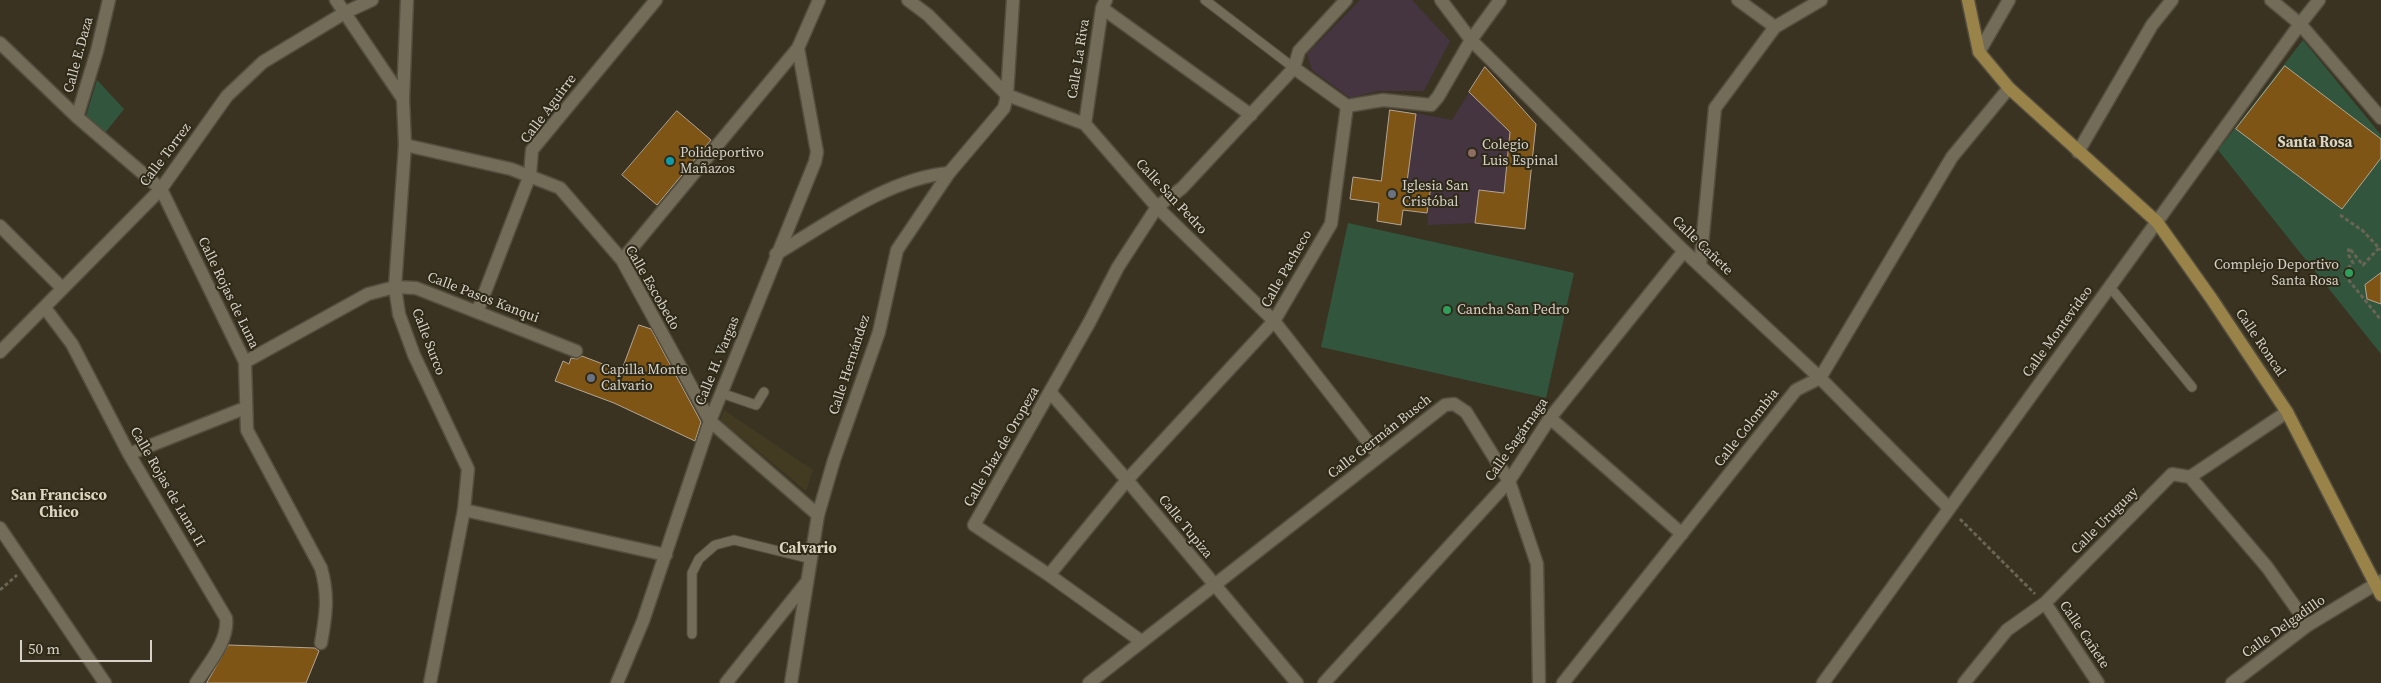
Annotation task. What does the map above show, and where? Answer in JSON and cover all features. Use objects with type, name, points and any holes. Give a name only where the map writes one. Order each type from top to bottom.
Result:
[{"type":"main road","name":"Calle Roncal","points":[[1968,0],[1979,52],[2008,88],[2157,222],[2287,412],[2379,587]]},
{"type":"street","points":[[336,0],[403,98]]},
{"type":"street","name":"Calle Torrez","points":[[0,352],[161,189],[227,96],[263,62],[346,12],[372,0]]},
{"type":"street","name":"Calle Surco","points":[[408,0],[403,98],[406,145],[395,287],[399,314],[414,355],[468,468],[464,510],[430,683]]},
{"type":"street","points":[[622,260],[798,48],[819,0]]},
{"type":"street","name":"Calle San Pedro","points":[[908,0],[928,15],[1007,95],[1085,124],[1157,207],[1274,321],[1379,456]]},
{"type":"street","name":"Calle Hernández","points":[[791,683],[818,514],[834,460],[879,332],[897,250],[949,174],[1004,108],[1007,95],[1013,0]]},
{"type":"street","name":"Calle Díaz de Oropeza","points":[[1141,641],[1049,575],[974,525],[1089,323],[1118,267],[1157,207],[1182,188],[1294,68],[1299,51],[1346,0]]},
{"type":"street","name":"Calle Cañete","points":[[1440,0],[1471,40],[1684,251],[1820,378],[1949,508]]},
{"type":"street","points":[[1294,68],[1347,106],[1383,100],[1431,105],[1438,97],[1471,40],[1500,0]]},
{"type":"street","points":[[1738,0],[1775,27]]},
{"type":"street","points":[[1700,266],[1715,108],[1775,27],[1821,0]]},
{"type":"street","points":[[1979,52],[2009,0]]},
{"type":"street","points":[[2078,152],[2152,25],[2172,0]]},
{"type":"street","points":[[2270,0],[2300,24],[2381,118]]},
{"type":"street","name":"Calle Montevideo","points":[[1823,683],[2319,0]]},
{"type":"street","name":"Calle Aguirre","points":[[478,310],[530,175],[532,150],[653,1]]},
{"type":"street","name":"Calle E.Daza","points":[[77,117],[97,51],[107,2]]},
{"type":"street","points":[[1104,4],[1251,115]]},
{"type":"street","name":"Calle La Riva","points":[[1085,124],[1104,4]]},
{"type":"street","name":"Calle Rojas de Luna","points":[[0,43],[77,117],[161,189],[245,362],[246,430],[321,568],[327,588],[326,612],[321,644]]},
{"type":"street","name":"Calle H. Vargas","points":[[617,683],[643,621],[721,393],[815,162],[817,152],[798,48]]},
{"type":"street","points":[[1820,378],[1952,157],[2008,88]]},
{"type":"street","name":"Calle Pacheco","points":[[1049,575],[1127,480],[1274,321],[1331,224],[1347,106]]},
{"type":"street","name":"Calle Escobedo","points":[[406,145],[530,175],[560,188],[622,260],[710,422]]},
{"type":"street","points":[[776,254],[879,194],[930,175],[949,174]]},
{"type":"street","points":[[0,226],[62,288]]},
{"type":"street","name":"Calle Sagárnaga","points":[[1324,683],[1509,481],[1550,418],[1684,251]]},
{"type":"street","name":"Calle Pasos Kanqui","points":[[245,362],[368,294],[395,287],[416,288],[478,310],[576,351]]},
{"type":"street","name":"Calle Rojas de Luna II","points":[[45,308],[72,344],[129,454],[226,618],[228,629],[196,683]]},
{"type":"street","name":"Calle Colombia","points":[[1564,683],[1796,390],[1820,378]]},
{"type":"street","name":"Calle Tupiza","points":[[1050,392],[1127,480],[1297,683]]},
{"type":"street","name":"Calle Germán Busch","points":[[1089,683],[1444,405],[1454,404],[1466,412],[1509,481],[1537,564],[1539,683]]},
{"type":"street","points":[[129,454],[245,408]]},
{"type":"street","name":"Calle Uruguay","points":[[1964,683],[2007,630],[2044,603],[2172,474],[2190,477],[2287,412]]},
{"type":"street","points":[[1550,418],[1682,534]]},
{"type":"street","points":[[710,422],[818,514]]},
{"type":"street","points":[[2190,477],[2267,567],[2308,625]]},
{"type":"street","points":[[464,510],[666,555]]},
{"type":"street","points":[[0,528],[105,683]]},
{"type":"street","points":[[726,683],[808,581]]},
{"type":"street","name":"Calle Delgadillo","points":[[2232,683],[2308,625],[2379,587]]},
{"type":"street","name":"Calle Cañete","points":[[2044,603],[2098,683]]},
{"type":"lane","points":[[1205,0],[1294,68]]},
{"type":"lane","points":[[2110,287],[2192,387]]},
{"type":"lane","points":[[721,393],[756,405],[764,392]]},
{"type":"lane","points":[[692,634],[692,573],[699,559],[715,545],[734,540],[811,559]]},
{"type":"path","points":[[2340,214],[2363,231],[2380,249],[2363,265],[2349,248],[2348,254],[2353,263],[2343,274],[2381,320]]},
{"type":"path","points":[[1949,508],[2044,603]]},
{"type":"shaded area","points":[[1360,0],[1412,0],[1450,41],[1424,91],[1378,91],[1350,98],[1312,70],[1307,54]]},
{"type":"shaded area","name":"Colegio Luis Espinal","points":[[1485,67],[1536,124],[1525,229],[1475,223],[1427,225],[1431,187],[1407,182],[1416,113],[1452,120]]},
{"type":"shaded area","points":[[724,410],[813,470],[806,491],[720,420]]},
{"type":"green space","name":"Complejo Deportivo Santa Rosa","points":[[2303,40],[2381,135],[2381,354],[2218,150]]},
{"type":"green space","points":[[97,80],[124,109],[105,133],[86,116]]},
{"type":"green space","name":"Cancha San Pedro","points":[[1348,223],[1574,273],[1546,398],[1321,347]]},
{"type":"building","points":[[2285,66],[2381,139],[2381,158],[2342,209],[2236,129]]},
{"type":"building","points":[[1485,67],[1536,124],[1525,229],[1475,223],[1479,190],[1504,193],[1510,132],[1469,92]]},
{"type":"building","points":[[1390,110],[1416,114],[1407,182],[1431,186],[1427,213],[1403,210],[1401,225],[1377,221],[1379,203],[1350,199],[1353,177],[1381,181]]},
{"type":"building","name":"Polideportivo Mañazos","points":[[677,111],[711,140],[657,205],[622,175]]},
{"type":"building","points":[[2381,273],[2381,304],[2367,299],[2365,285]]},
{"type":"building","points":[[639,325],[651,329],[701,422],[695,441],[614,403],[555,381],[563,361],[569,364],[571,358],[577,359],[582,356],[621,371]]},
{"type":"building","points":[[229,645],[315,648],[319,651],[306,683],[207,683]]},
{"type":"place","name":"Colegio Luis Espinal","points":[[1472,153]]},
{"type":"place","name":"Polideportivo Mañazos","points":[[670,161]]},
{"type":"place","name":"Iglesia San Cristóbal","points":[[1392,194]]},
{"type":"place","name":"Complejo Deportivo Santa Rosa","points":[[2349,273]]},
{"type":"place","name":"Cancha San Pedro","points":[[1447,310]]},
{"type":"place","name":"Capilla Monte Calvario","points":[[591,378]]},
{"type":"district","name":"Santa Rosa","points":[[2315,143]]},
{"type":"district","name":"San Francisco Chico","points":[[59,504]]},
{"type":"district","name":"Calvario","points":[[808,549]]}]
